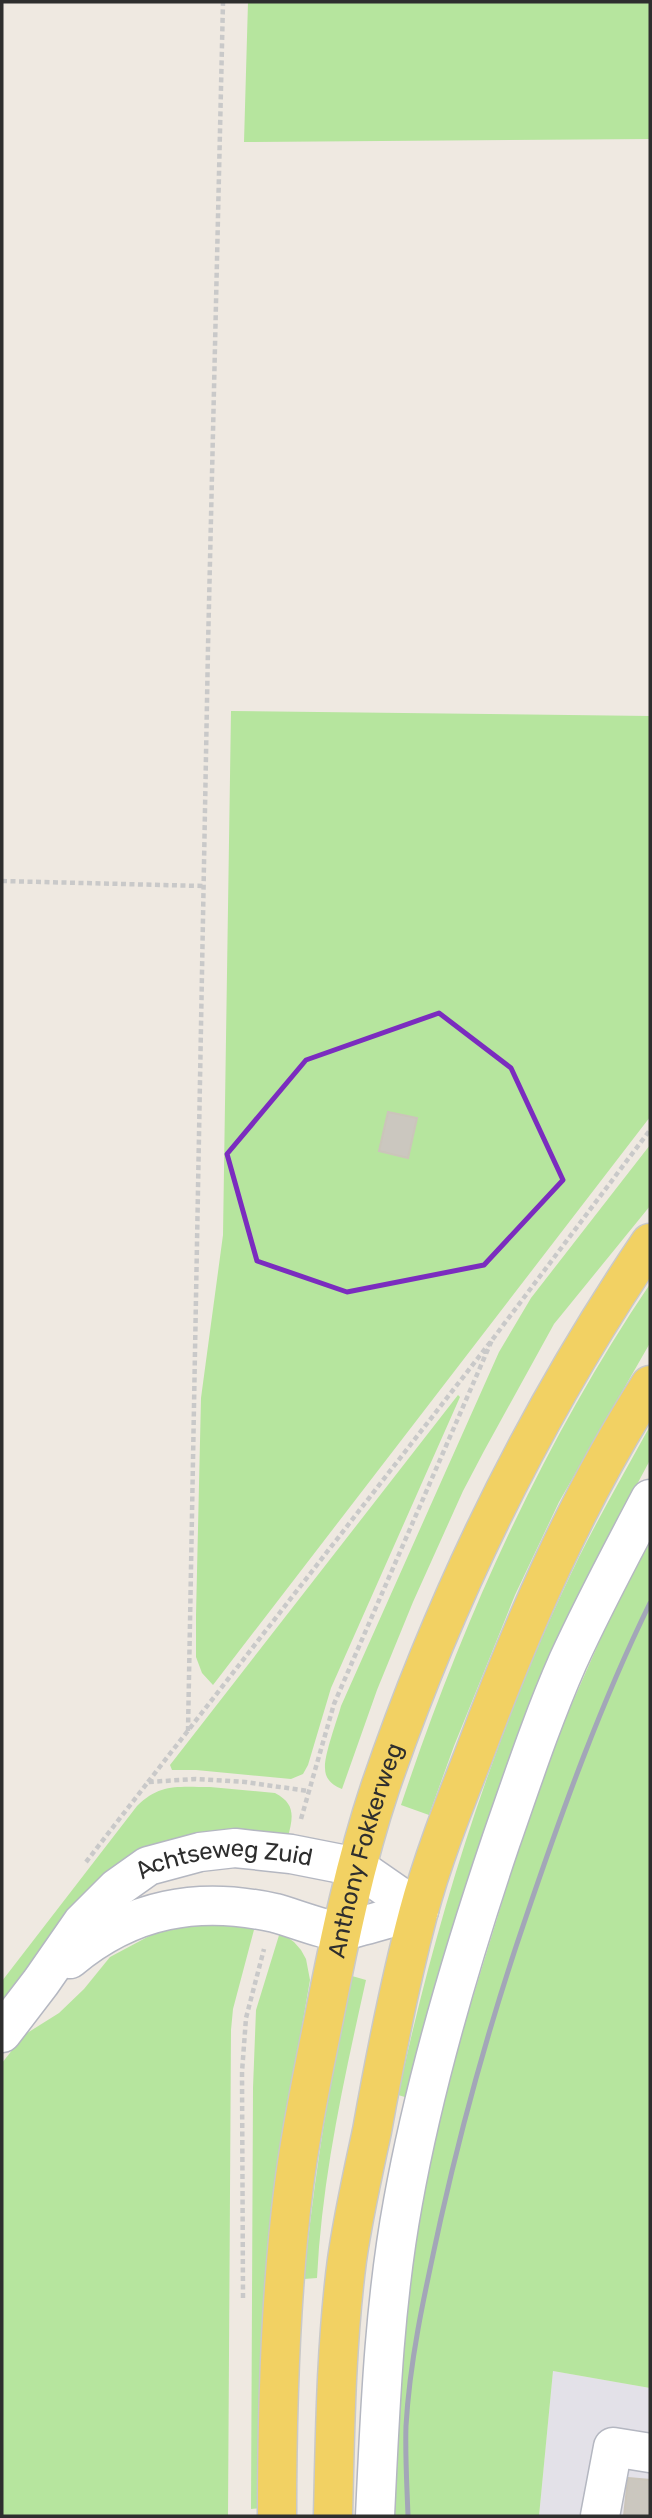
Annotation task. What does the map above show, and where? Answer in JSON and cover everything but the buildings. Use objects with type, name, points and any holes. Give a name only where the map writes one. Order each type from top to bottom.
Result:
[{"type":"main road","name":"Anthony Fokkerweg","points":[[277,2516],[277,2429],[291,2208],[341,1931],[380,1787],[436,1639],[494,1511],[560,1385],[650,1243]]},
{"type":"main road","points":[[333,2516],[335,2427],[347,2259],[398,1993],[419,1910],[450,1817],[528,1619],[590,1491],[650,1385]]},
{"type":"street","points":[[376,2516],[383,2375],[393,2266],[405,2191],[433,2068],[475,1919],[536,1739],[568,1662],[650,1499]]},
{"type":"street","name":"Achtseweg Zuid","points":[[2,2033],[82,1923],[117,1888],[148,1866],[200,1852],[234,1848],[292,1854],[357,1867],[419,1910]]},
{"type":"street","name":"Achtseweg Zuid","points":[[41,1982],[106,1932],[140,1917],[181,1906],[215,1905],[274,1913],[341,1931]]},
{"type":"street","points":[[341,1931],[419,1910]]},
{"type":"street","points":[[600,2516],[613,2447],[650,2453]]},
{"type":"path","points":[[188,1731],[203,886],[223,2]]},
{"type":"path","points":[[2,881],[203,886]]},
{"type":"path","points":[[148,1782],[492,1340],[650,1130]]},
{"type":"path","points":[[292,1854],[334,1704],[492,1340]]},
{"type":"path","points":[[243,2305],[242,2072],[246,2018],[274,1913]]},
{"type":"highlighted area","points":[[439,1013],[511,1068],[563,1180],[484,1265],[347,1292],[257,1261],[227,1154],[306,1060]]},
{"type":"shaded area","points":[[553,2371],[650,2388],[650,2516],[539,2516]]},
{"type":"green space","points":[[248,2],[650,2],[650,139],[244,142]]},
{"type":"green space","points":[[231,711],[650,716],[650,1117],[213,1685],[202,1673],[196,1657],[196,1615],[201,1398],[223,1235]]},
{"type":"green space","points":[[650,1145],[650,1206],[554,1324],[484,1451],[413,1602],[377,1690],[342,1789],[332,1783],[325,1772],[325,1762],[341,1706],[499,1352],[531,1298]]},
{"type":"green space","points":[[650,1284],[650,1343],[559,1502],[515,1595],[429,1815],[401,1805],[450,1669],[508,1536],[574,1407]]},
{"type":"green space","points":[[458,1395],[460,1397],[331,1688],[303,1774],[291,1779],[172,1770],[170,1765]]},
{"type":"green space","points":[[650,1426],[650,1460],[591,1571],[412,2099],[398,2095],[431,1957],[451,1889],[472,1821],[521,1687],[579,1557]]},
{"type":"green space","points":[[650,1539],[650,2388],[553,2371],[539,2516],[387,2516],[394,2353],[436,2117],[516,1857],[543,1779],[566,1717],[604,1631]]},
{"type":"green space","points":[[210,1787],[275,1793],[282,1797],[290,1806],[291,1812],[288,1837],[225,1831],[204,1832],[147,1848],[2,2006],[2,1981],[137,1806],[162,1790]]},
{"type":"green space","points":[[195,1924],[255,1926],[233,2009],[231,2030],[228,2516],[2,2516],[2,2063],[24,2035],[59,2013],[84,1989],[110,1957],[153,1934]]},
{"type":"green space","points":[[280,1932],[301,1950],[306,1959],[310,1980],[294,2073],[261,2508],[251,2509],[253,2088],[256,2010]]},
{"type":"green space","points":[[352,1976],[366,1980],[329,2165],[317,2278],[304,2279],[324,2127]]},
{"type":"railway","points":[[408,2516],[406,2426],[415,2348],[441,2218],[469,2104],[502,1991],[554,1837],[599,1718],[650,1603]]}]
